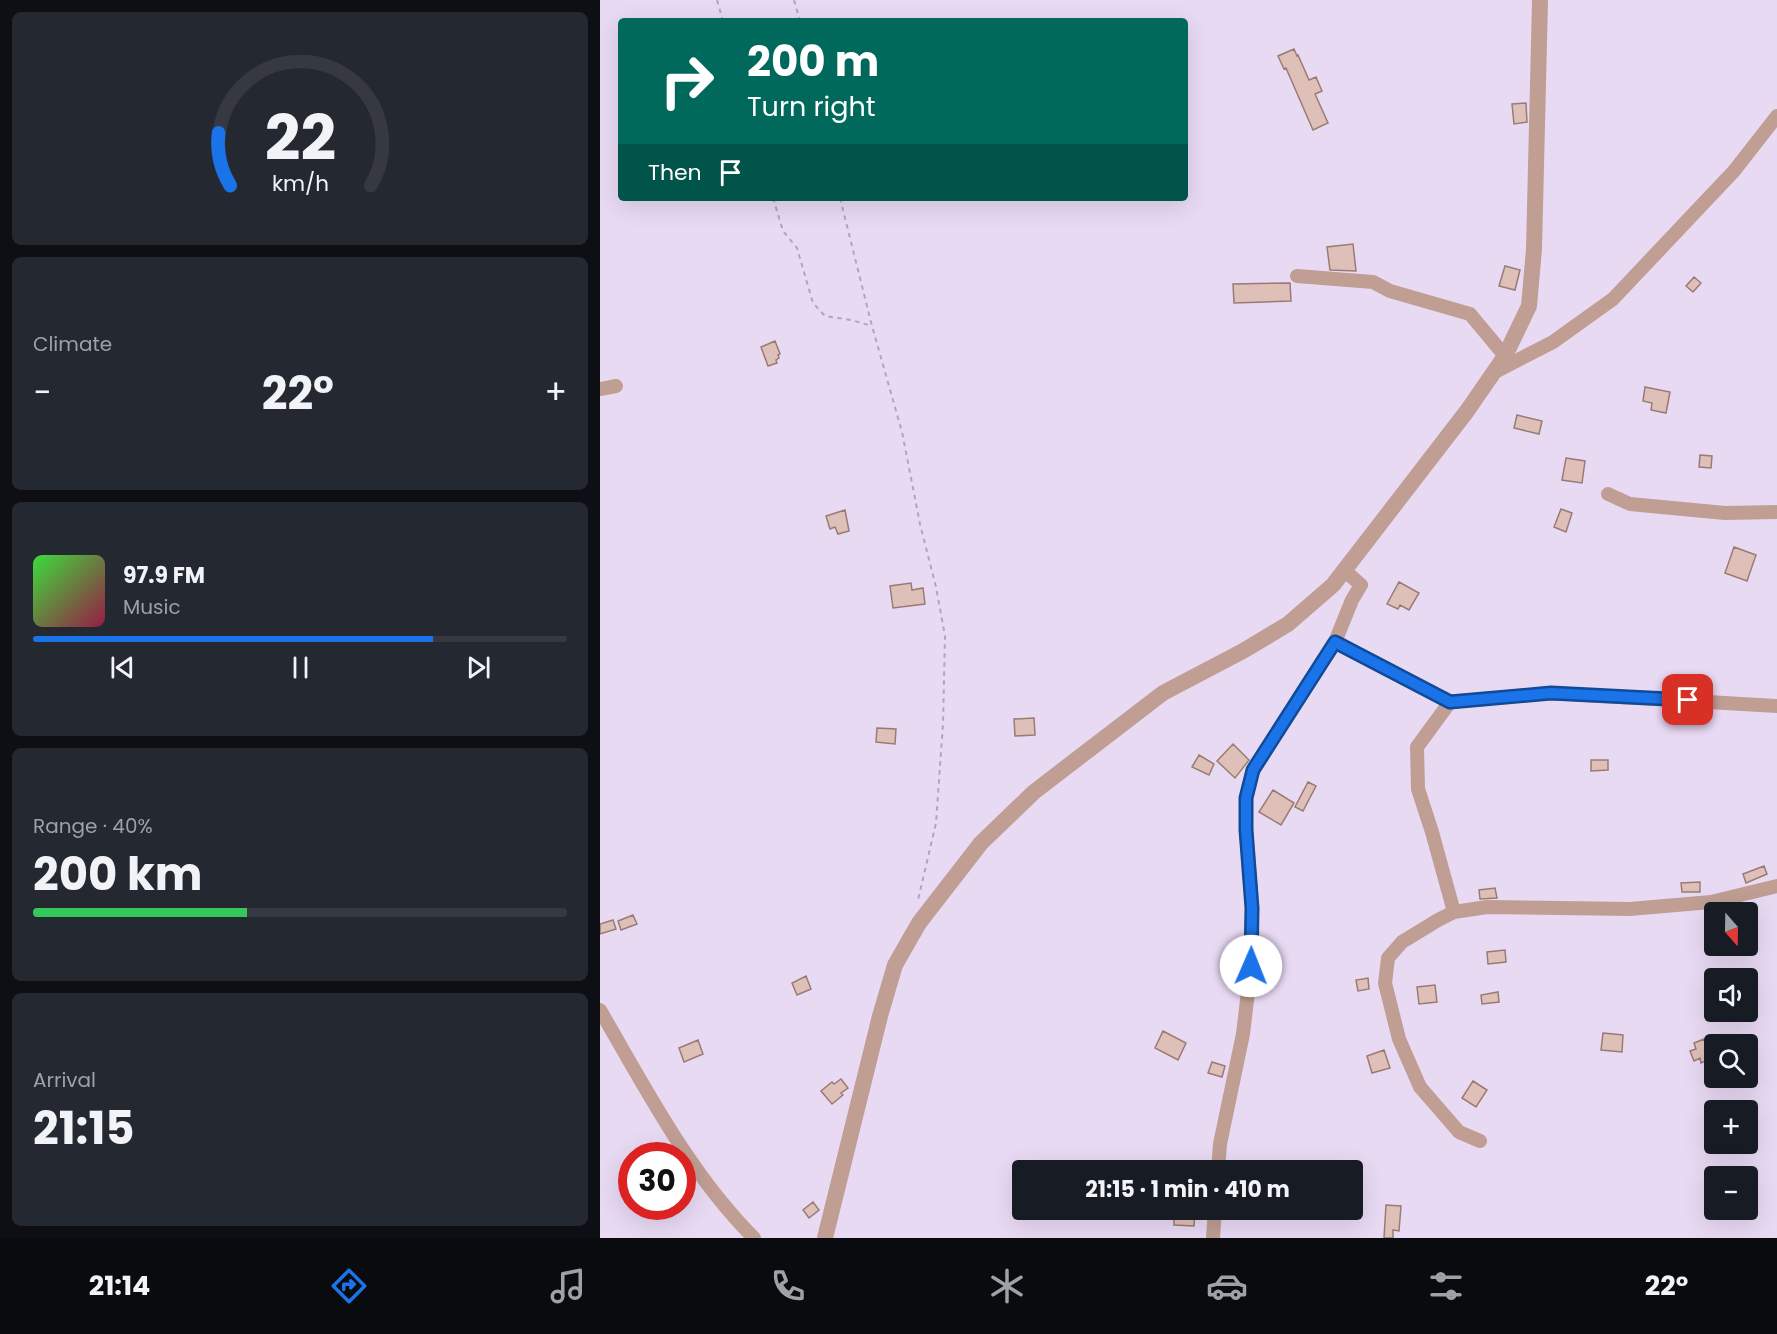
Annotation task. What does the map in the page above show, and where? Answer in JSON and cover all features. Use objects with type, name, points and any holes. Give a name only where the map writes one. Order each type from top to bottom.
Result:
[{"type":"street","points":[[825,1238],[880,1016],[895,966],[920,923],[981,843],[1034,792],[1163,693],[1243,651],[1288,624],[1333,585],[1467,411],[1505,356],[1529,306],[1534,249],[1540,0]]},
{"type":"street","points":[[1493,373],[1553,342],[1613,299],[1734,171],[1777,116]]},
{"type":"street","points":[[1296,276],[1373,282],[1390,291],[1470,314],[1505,356]]},
{"type":"street","points":[[600,389],[616,386]]},
{"type":"street","points":[[1608,494],[1630,504],[1725,513],[1777,512]]},
{"type":"street","points":[[1219,1160],[1220,1144],[1243,1034],[1251,966],[1252,908],[1246,798],[1253,770],[1335,642],[1352,600],[1361,585],[1344,570]]},
{"type":"street","points":[[1335,642],[1450,702],[1551,693],[1777,706]]},
{"type":"street","points":[[1450,702],[1417,747],[1418,789],[1454,912]]},
{"type":"street","points":[[1480,1142],[1459,1132],[1420,1087],[1399,1039],[1385,983],[1388,958],[1402,942],[1454,912],[1487,907],[1630,909],[1711,902],[1777,886]]},
{"type":"street","points":[[600,1010],[681,1146],[717,1195],[754,1238]]},
{"type":"street","points":[[1213,1238],[1214,1220]]},
{"type":"path","points":[[717,0],[722,18]]},
{"type":"path","points":[[794,0],[799,18]]},
{"type":"path","points":[[774,201],[783,231],[797,248],[813,303],[825,316],[872,326]]},
{"type":"path","points":[[841,201],[872,326],[902,432],[945,636],[943,724],[936,823],[917,904]]},
{"type":"building","points":[[1294,49],[1309,80],[1316,77],[1322,91],[1315,94],[1328,123],[1313,130],[1286,68],[1284,69],[1278,56]]},
{"type":"building","points":[[1526,103],[1527,122],[1514,124],[1512,104]]},
{"type":"building","points":[[1353,244],[1356,271],[1330,270],[1327,247]]},
{"type":"building","points":[[1505,266],[1520,270],[1515,290],[1499,286]]},
{"type":"building","points":[[1694,277],[1701,283],[1693,292],[1686,286]]},
{"type":"building","points":[[1290,283],[1291,301],[1234,303],[1233,284]]},
{"type":"building","points":[[775,341],[780,354],[779,358],[776,360],[777,363],[768,366],[761,347]]},
{"type":"building","points":[[1645,387],[1670,392],[1666,413],[1651,410],[1652,403],[1643,401]]},
{"type":"building","points":[[1517,415],[1542,421],[1539,434],[1514,428]]},
{"type":"building","points":[[1700,455],[1712,456],[1711,468],[1699,467]]},
{"type":"building","points":[[1566,458],[1585,461],[1582,483],[1562,480]]},
{"type":"building","points":[[1561,509],[1572,513],[1566,532],[1554,527]]},
{"type":"building","points":[[845,510],[849,531],[838,534],[835,527],[830,529],[826,516]]},
{"type":"building","points":[[1734,547],[1756,555],[1747,581],[1725,573]]},
{"type":"building","points":[[1399,582],[1419,593],[1409,610],[1400,605],[1398,609],[1387,604]]},
{"type":"building","points":[[911,583],[912,590],[923,588],[925,604],[893,608],[890,586]]},
{"type":"building","points":[[1034,718],[1035,735],[1015,736],[1014,719]]},
{"type":"building","points":[[877,728],[896,729],[895,744],[876,742]]},
{"type":"building","points":[[1233,744],[1249,760],[1235,778],[1217,761]]},
{"type":"building","points":[[1199,755],[1214,764],[1209,775],[1192,767]]},
{"type":"building","points":[[1591,760],[1608,760],[1608,770],[1591,771]]},
{"type":"building","points":[[1308,782],[1316,786],[1303,811],[1295,807]]},
{"type":"building","points":[[1273,790],[1294,803],[1281,825],[1259,812]]},
{"type":"building","points":[[1764,866],[1767,874],[1746,883],[1743,874]]},
{"type":"building","points":[[1700,882],[1700,892],[1682,892],[1681,883]]},
{"type":"building","points":[[1495,888],[1497,898],[1480,899],[1479,890]]},
{"type":"building","points":[[633,915],[637,924],[621,930],[618,921]]},
{"type":"building","points":[[613,920],[616,929],[600,934],[600,924]]},
{"type":"building","points":[[1505,950],[1506,962],[1488,964],[1487,952]]},
{"type":"building","points":[[806,976],[811,989],[797,995],[792,983]]},
{"type":"building","points":[[1368,978],[1369,989],[1358,991],[1356,980]]},
{"type":"building","points":[[1435,985],[1437,1002],[1419,1004],[1417,987]]},
{"type":"building","points":[[1498,992],[1499,1002],[1482,1004],[1481,995]]},
{"type":"building","points":[[1163,1031],[1186,1043],[1178,1060],[1155,1048]]},
{"type":"building","points":[[1603,1033],[1623,1035],[1622,1052],[1601,1050]]},
{"type":"building","points":[[1704,1039],[1704,1062],[1701,1063],[1700,1058],[1694,1061],[1690,1051],[1696,1049],[1694,1043]]},
{"type":"building","points":[[698,1040],[703,1054],[684,1062],[679,1048]]},
{"type":"building","points":[[1384,1050],[1390,1068],[1372,1073],[1367,1056]]},
{"type":"building","points":[[1212,1062],[1225,1066],[1222,1077],[1208,1073]]},
{"type":"building","points":[[841,1079],[848,1088],[832,1104],[821,1091],[832,1082],[834,1084]]},
{"type":"building","points":[[1473,1081],[1487,1090],[1476,1107],[1462,1098]]},
{"type":"building","points":[[813,1202],[819,1210],[809,1218],[803,1210]]},
{"type":"building","points":[[1386,1205],[1401,1206],[1399,1231],[1393,1230],[1393,1238],[1384,1238]]},
{"type":"building","points":[[1174,1220],[1194,1220],[1194,1226],[1174,1225]]},
{"type":"route","points":[[1251,966],[1252,908],[1246,798],[1253,770],[1335,642],[1450,702],[1551,693],[1688,700]]}]
